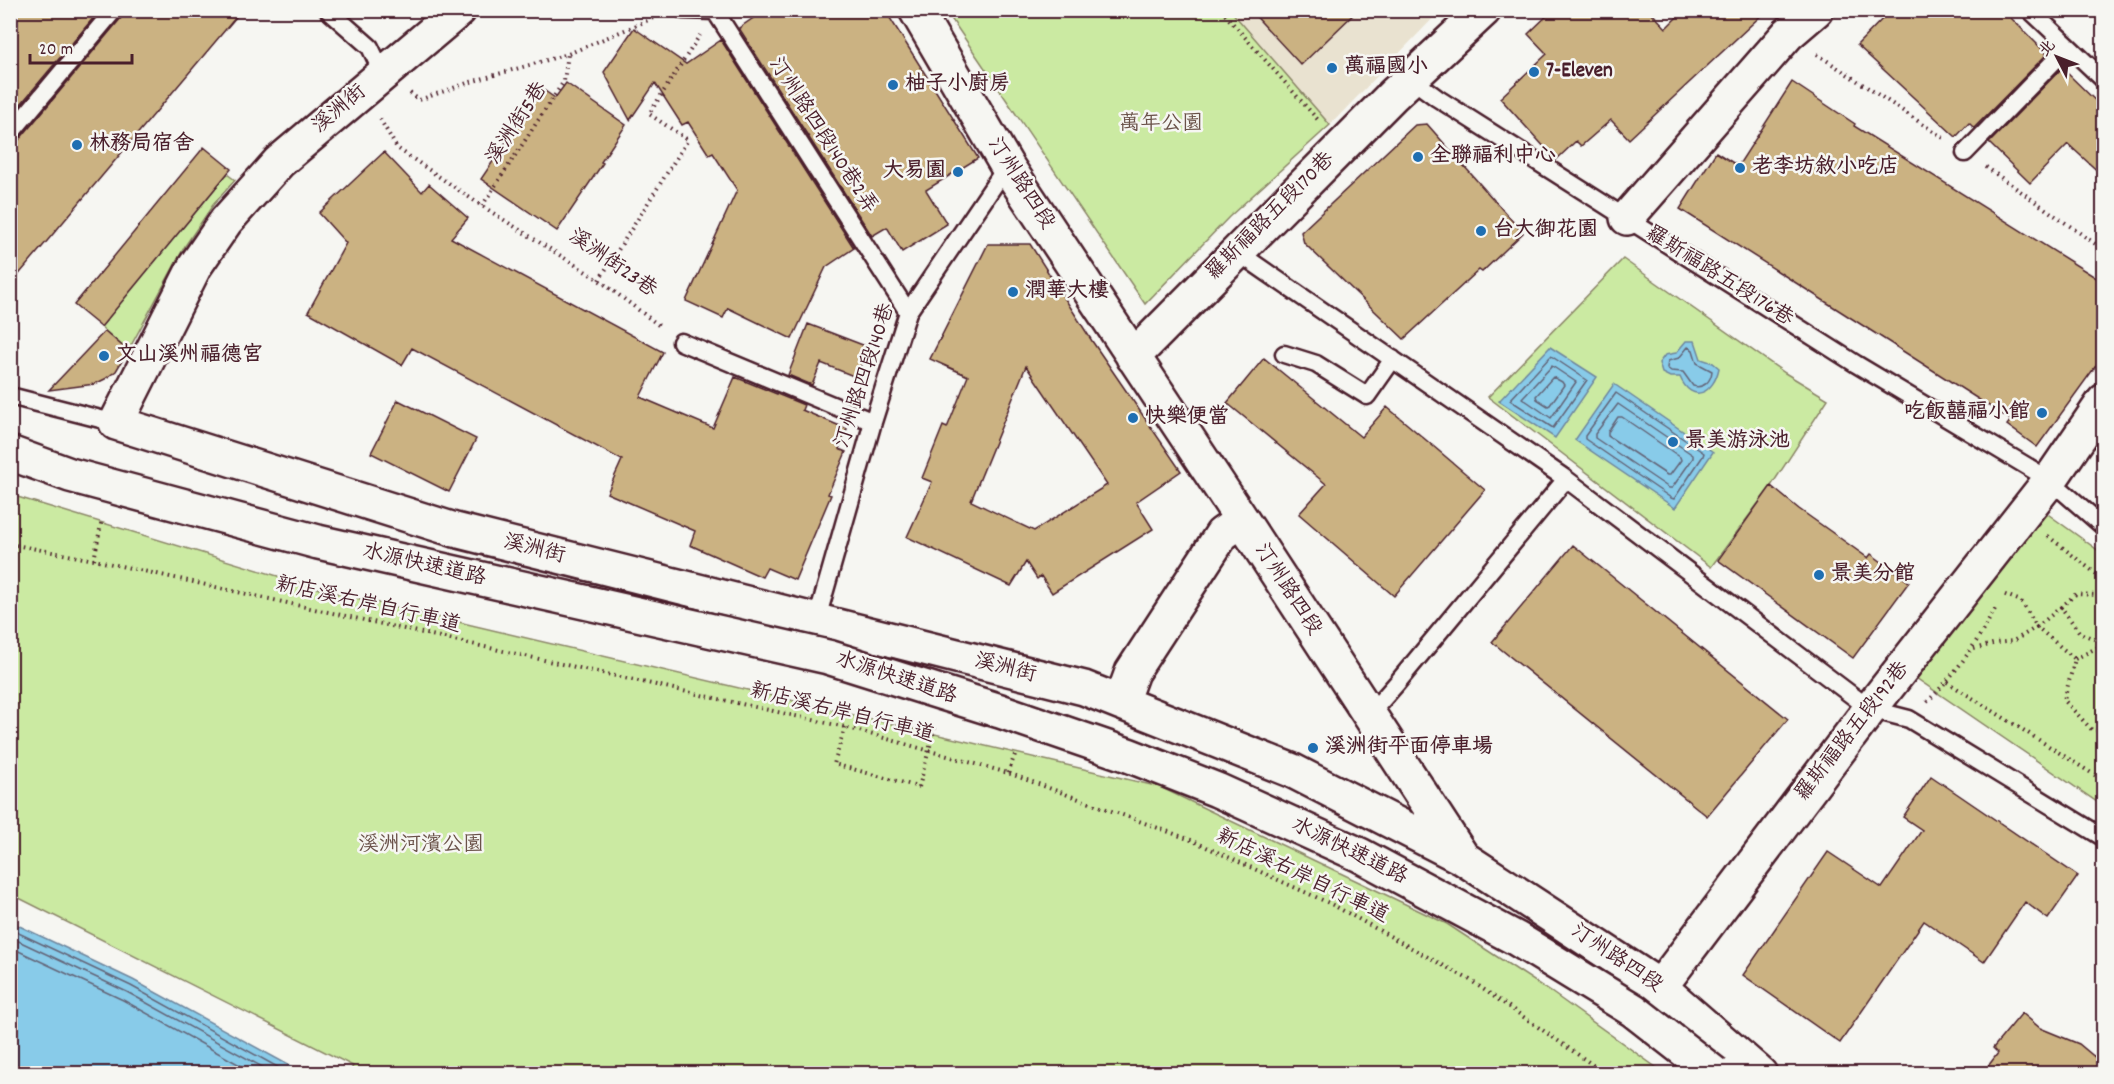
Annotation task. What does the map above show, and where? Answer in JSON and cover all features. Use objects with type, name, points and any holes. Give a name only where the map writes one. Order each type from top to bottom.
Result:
[{"type":"main road","name":"溪洲街","points":[[459,10],[279,162],[226,221],[195,266],[116,423],[455,530],[1084,688],[1293,771],[1463,858]]},
{"type":"main road","name":"汀州路四段","points":[[916,10],[1007,166],[1463,858],[1660,987],[1760,1074]]},
{"type":"main road","name":"羅斯福路五段170巷","points":[[1133,357],[1410,78],[1484,10]]},
{"type":"main road","name":"羅斯福路五段176巷","points":[[1627,218],[1788,34],[1816,10]]},
{"type":"main road","name":"羅斯福路五段192巷","points":[[1660,987],[1870,709],[2050,480],[2103,401]]},
{"type":"main road","points":[[10,444],[70,475]]},
{"type":"main road","name":"水源快速道路","points":[[10,453],[70,475],[318,542],[828,657],[1000,711],[1128,755],[1217,790],[1360,855],[1516,939],[1633,1011],[1715,1074]]},
{"type":"main road","name":"水源快速道路","points":[[10,473],[574,606],[778,646],[1129,757],[1286,824],[1420,887],[1551,963],[1657,1033],[1710,1074]]},
{"type":"main road","points":[[1121,702],[1132,672],[1222,534],[1242,520]]},
{"type":"lane","points":[[10,134],[114,10]]},
{"type":"lane","points":[[328,10],[370,47],[373,82]]},
{"type":"lane","points":[[683,10],[714,11]]},
{"type":"lane","points":[[2030,10],[2103,80]]},
{"type":"lane","name":"汀州路四段140巷2弄","points":[[714,11],[908,312]]},
{"type":"lane","points":[[1965,153],[2068,47]]},
{"type":"lane","points":[[1410,78],[1437,98],[1627,218]]},
{"type":"lane","name":"汀州路四段140巷","points":[[816,622],[873,422],[908,312],[1007,166]]},
{"type":"lane","name":"羅斯福路五段176巷","points":[[1627,218],[1856,364],[2050,480]]},
{"type":"lane","points":[[1236,251],[1566,479],[1870,709],[1910,719],[2103,838]]},
{"type":"lane","points":[[681,342],[873,422]]},
{"type":"lane","points":[[1284,354],[1316,364],[1367,396],[1393,359]]},
{"type":"lane","points":[[10,396],[116,423]]},
{"type":"lane","points":[[1368,715],[1566,479]]},
{"type":"lane","points":[[2050,480],[2103,527]]},
{"type":"path","points":[[1221,10],[1326,129]]},
{"type":"path","points":[[599,280],[688,140],[649,114],[714,11]]},
{"type":"path","points":[[373,82],[419,100],[466,83],[568,54],[661,15]]},
{"type":"path","name":"溪洲街5巷","points":[[482,206],[564,81],[568,54]]},
{"type":"path","name":"溪洲街23巷","points":[[373,82],[397,148],[482,206],[599,280],[681,342]]},
{"type":"path","points":[[94,560],[104,510]]},
{"type":"path","points":[[2043,540],[2047,535],[2103,580]]},
{"type":"path","name":"新店溪右岸自行車道","points":[[10,544],[94,560],[845,727],[1008,773],[1191,840],[1321,899],[1470,980],[1606,1074]]},
{"type":"path","points":[[1974,577],[2020,601],[2037,627],[2075,659]]},
{"type":"path","points":[[1910,719],[1947,682],[1973,649],[2009,586]]},
{"type":"path","points":[[1973,649],[2013,641],[2037,627],[2076,594],[2096,595],[2103,600]]},
{"type":"path","points":[[2061,607],[2080,633],[2103,644]]},
{"type":"path","points":[[2103,644],[2075,659],[2064,700],[2092,730],[2103,731]]},
{"type":"path","points":[[1947,682],[2103,781]]},
{"type":"path","points":[[845,727],[834,764],[920,787],[936,724]]},
{"type":"shaded area","name":"萬福國小","points":[[1231,11],[1440,11],[1330,125]]},
{"type":"green space","name":"萬年公園","points":[[946,11],[1231,11],[1330,125],[1229,217],[1145,304]]},
{"type":"green space","points":[[227,174],[235,180],[213,205],[185,246],[128,351],[101,327]]},
{"type":"green space","name":"景美游泳池","points":[[1623,259],[1785,373],[1828,399],[1771,486],[1711,567],[1488,397]]},
{"type":"green space","name":"溪洲河濱公園","points":[[11,495],[327,591],[1160,787],[1447,924],[1551,992],[1664,1073],[349,1073],[353,1066],[11,894]]},
{"type":"green space","points":[[2045,512],[2103,554],[2103,806],[1916,678]]},
{"type":"water","points":[[1686,341],[1695,341],[1701,359],[1719,368],[1712,384],[1702,392],[1690,391],[1680,377],[1670,377],[1662,373],[1659,363],[1665,355],[1676,353]]},
{"type":"water","points":[[1550,347],[1597,377],[1555,438],[1499,401]]},
{"type":"water","points":[[1614,384],[1713,452],[1675,508],[1575,440]]},
{"type":"water","points":[[11,922],[133,980],[303,1073],[11,1073]]},
{"type":"building","points":[[10,10],[100,10],[10,117]]},
{"type":"building","name":"林務局宿舍","points":[[124,10],[242,10],[10,285],[10,144],[18,141],[122,17]]},
{"type":"building","points":[[765,10],[885,10],[978,158],[926,190],[947,224],[902,252],[887,227],[872,236],[739,28]]},
{"type":"building","points":[[1250,10],[1358,10],[1301,65]]},
{"type":"building","points":[[1553,10],[1649,10],[1666,28],[1684,10],[1767,10],[1629,139],[1611,120],[1581,146],[1576,141],[1556,160],[1500,98],[1547,54],[1528,34]]},
{"type":"building","points":[[1891,10],[2003,10],[2047,54],[1974,128],[1969,123],[1956,137],[1857,45]]},
{"type":"building","points":[[634,28],[686,64],[721,40],[854,248],[826,267],[792,339],[728,308],[723,318],[686,301],[737,190],[713,153],[709,155],[688,122],[682,125],[655,83],[630,120],[604,72]]},
{"type":"building","points":[[2062,68],[2103,108],[2103,176],[2068,144],[2030,183],[1989,143]]},
{"type":"building","points":[[1792,82],[1855,124],[1854,126],[2103,282],[2103,356],[2037,447],[2007,425],[2011,420],[1680,209],[1716,152],[1738,166]]},
{"type":"building","points":[[566,83],[626,125],[557,231],[481,179],[542,89],[555,98]]},
{"type":"building","name":"台大御花園","points":[[1427,124],[1523,233],[1482,272],[1479,270],[1404,339],[1304,243],[1301,232],[1415,125]]},
{"type":"building","points":[[204,147],[231,169],[101,327],[74,305]]},
{"type":"building","points":[[384,152],[422,192],[429,184],[468,218],[451,238],[663,352],[640,397],[713,428],[735,377],[804,405],[802,410],[847,429],[839,449],[846,452],[828,494],[831,495],[795,580],[767,568],[762,577],[690,545],[695,531],[607,493],[622,460],[412,348],[402,365],[308,312],[346,243],[319,213]]},
{"type":"building","points":[[988,244],[1030,244],[1092,341],[1181,471],[1136,502],[1153,529],[1052,593],[1041,576],[1037,579],[1026,562],[1011,586],[907,537],[932,482],[922,478],[943,426],[947,428],[968,376],[930,359]],"holes":[[[1026,366],[1107,485],[1034,531],[971,501]]]},
{"type":"building","points":[[808,324],[868,347],[856,377],[821,363],[812,385],[788,375]]},
{"type":"building","name":"文山溪州福德宮","points":[[105,331],[128,351],[116,371],[95,384],[49,390]]},
{"type":"building","points":[[1264,358],[1361,437],[1387,407],[1485,490],[1394,596],[1299,514],[1326,484],[1227,403]]},
{"type":"building","points":[[398,400],[476,439],[449,492],[371,453]]},
{"type":"building","name":"景美分館","points":[[1771,486],[1868,558],[1871,554],[1909,582],[1853,658],[1718,560]]},
{"type":"building","points":[[1573,545],[1788,719],[1707,816],[1492,642]]},
{"type":"building","points":[[1931,776],[2078,876],[2048,919],[2025,902],[1984,962],[1924,921],[1840,1043],[1743,975],[1828,852],[1882,888],[1922,830],[1903,817]]},
{"type":"building","points":[[2022,1013],[2040,1028],[2079,1044],[2103,1064],[2103,1074],[1982,1074],[1998,1053],[1993,1048]]},
{"type":"place","name":"萬福國小","points":[[1332,68]]},
{"type":"place","name":"7-Eleven","points":[[1534,72]]},
{"type":"place","name":"柚子小廚房","points":[[893,85]]},
{"type":"place","name":"林務局宿舍","points":[[77,145]]},
{"type":"place","name":"全聯福利中心","points":[[1418,157]]},
{"type":"place","name":"老李坊敘小吃店","points":[[1740,168]]},
{"type":"place","name":"大易園","points":[[958,172]]},
{"type":"place","name":"台大御花園","points":[[1481,231]]},
{"type":"place","name":"潤華大樓","points":[[1013,292]]},
{"type":"place","name":"文山溪州福德宮","points":[[104,356]]},
{"type":"place","name":"吃飯囍福小館","points":[[2042,413]]},
{"type":"place","name":"快樂便當","points":[[1133,418]]},
{"type":"place","name":"景美游泳池","points":[[1673,442]]},
{"type":"place","name":"景美分館","points":[[1819,575]]},
{"type":"place","name":"溪洲街平面停車場","points":[[1313,748]]}]
